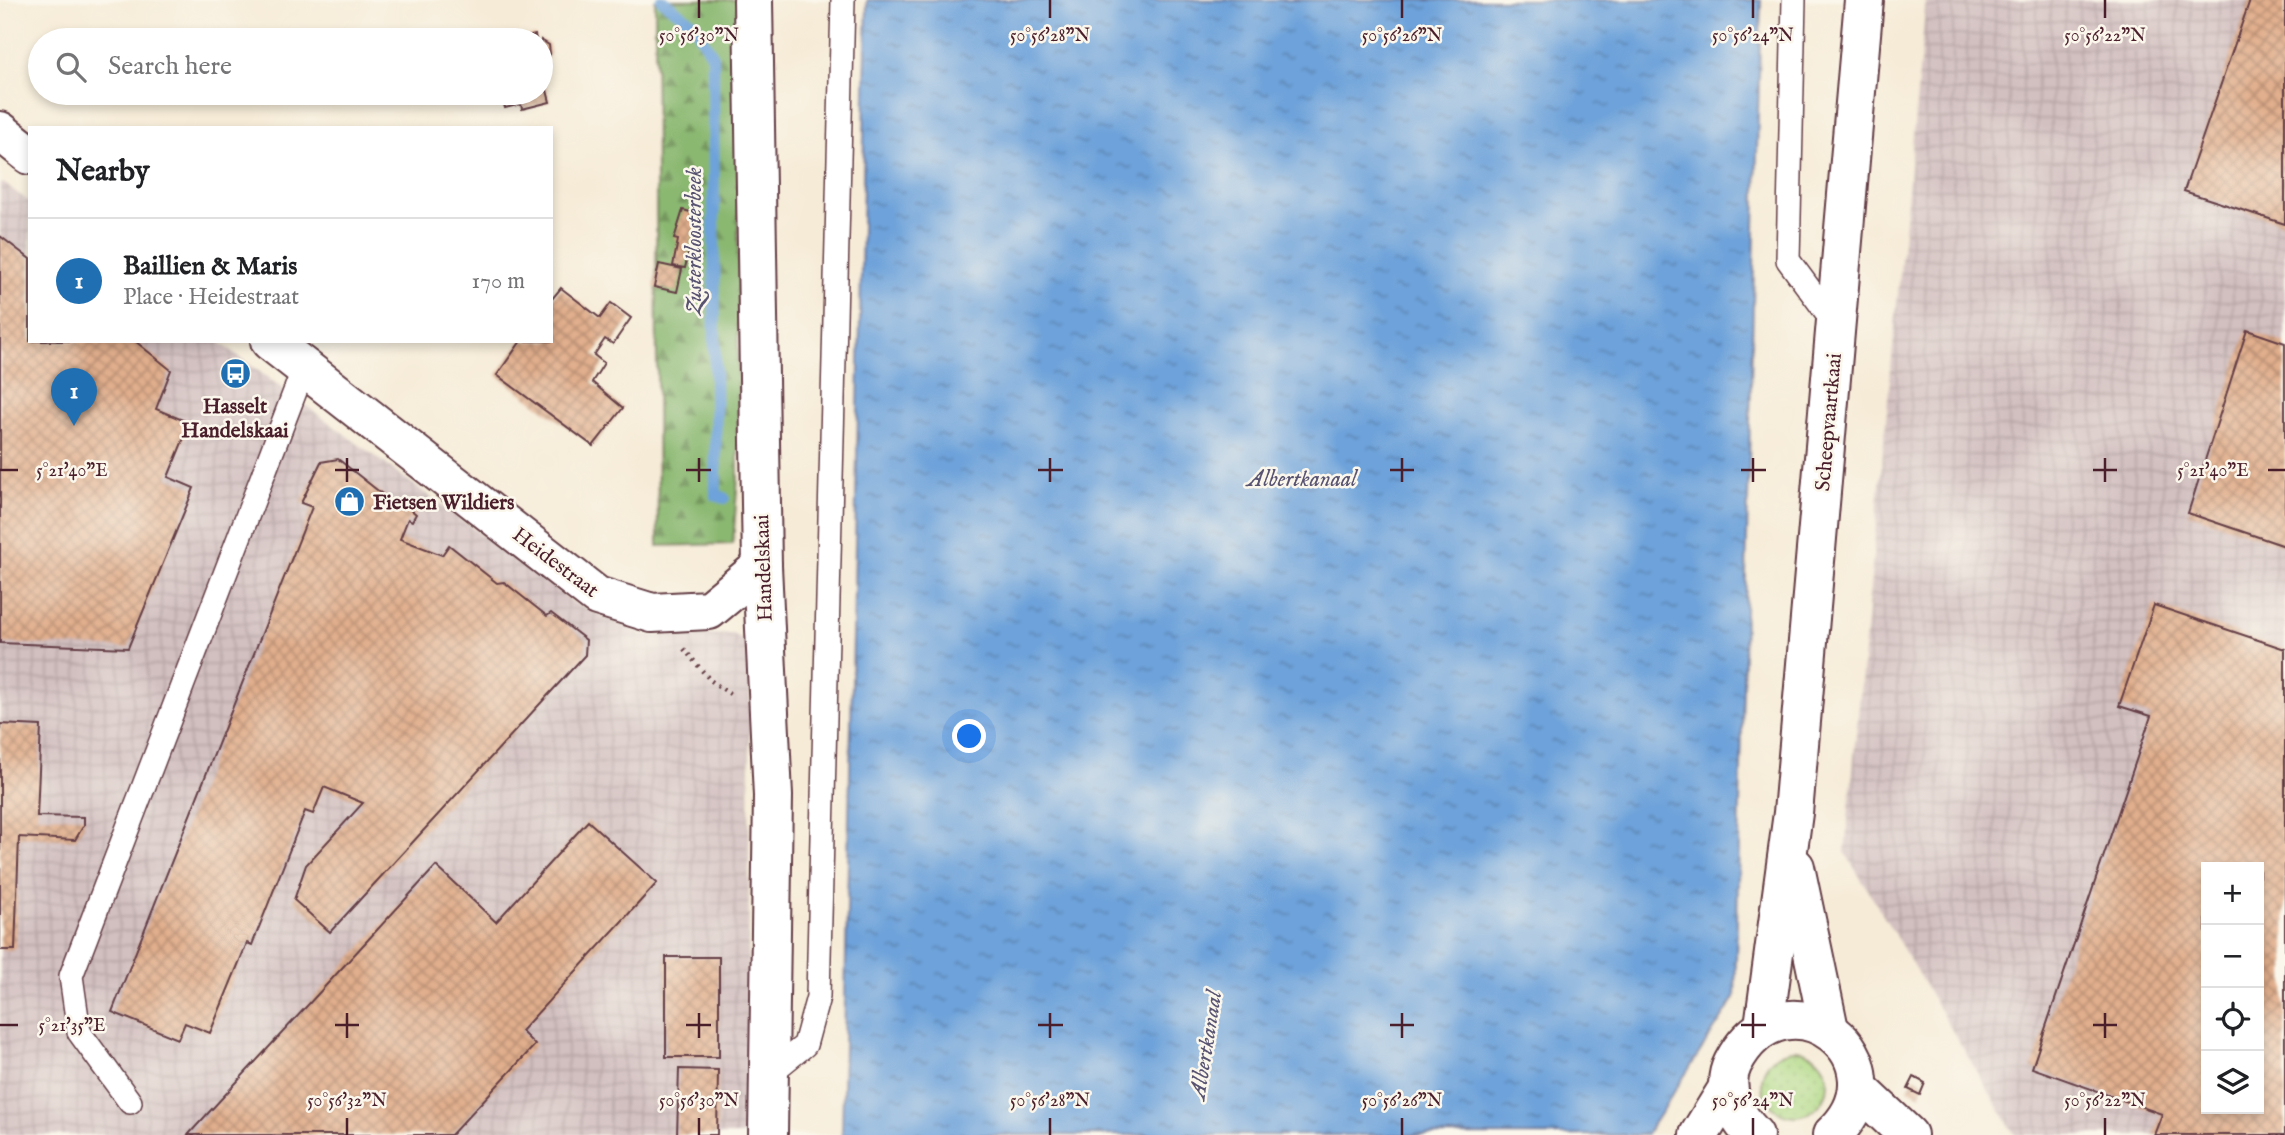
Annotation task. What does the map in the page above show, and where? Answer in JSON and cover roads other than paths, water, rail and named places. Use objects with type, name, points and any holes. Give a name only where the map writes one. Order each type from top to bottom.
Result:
[{"type":"street","name":"Handelskaai","points":[[753,0],[762,566],[773,796],[768,1135]]},
{"type":"street","name":"Scheepvaartkaai","points":[[1764,1026],[1790,844],[1864,0]]},
{"type":"street","points":[[0,131],[28,153]]},
{"type":"street","name":"Heidestraat","points":[[273,343],[597,596],[652,613],[709,610],[762,566]]},
{"type":"street","name":"Scheepvaartkaai","points":[[1790,844],[1829,1029]]},
{"type":"street","points":[[1699,1135],[1728,1088],[1731,1067],[1747,1039],[1764,1026],[1786,1019],[1808,1021],[1829,1029],[1847,1046],[1858,1071],[1859,1089],[1850,1119],[1832,1135]]},
{"type":"street","points":[[1728,1088],[1738,1119],[1754,1135]]},
{"type":"street","points":[[1859,1089],[1908,1135]]},
{"type":"lane","points":[[768,1074],[805,1045],[818,997],[843,0]]},
{"type":"lane","points":[[1794,0],[1788,260],[1836,325]]},
{"type":"lane","points":[[130,1102],[79,1032],[71,976],[304,368]]},
{"type":"water","name":"Albertkanaal","points":[[867,0],[1761,0],[1735,998],[1646,1135],[842,1135]]},
{"type":"waterway","name":"Zusterkloosterbeek","points":[[662,0],[694,24],[713,56],[716,495],[724,498]]},
{"type":"place","name":"Hasselt Handelskaai","points":[[235,374]]},
{"type":"place","name":"Baillien & Maris","points":[[74,426]]},
{"type":"place","name":"Fietsen Wildiers","points":[[350,502]]}]
